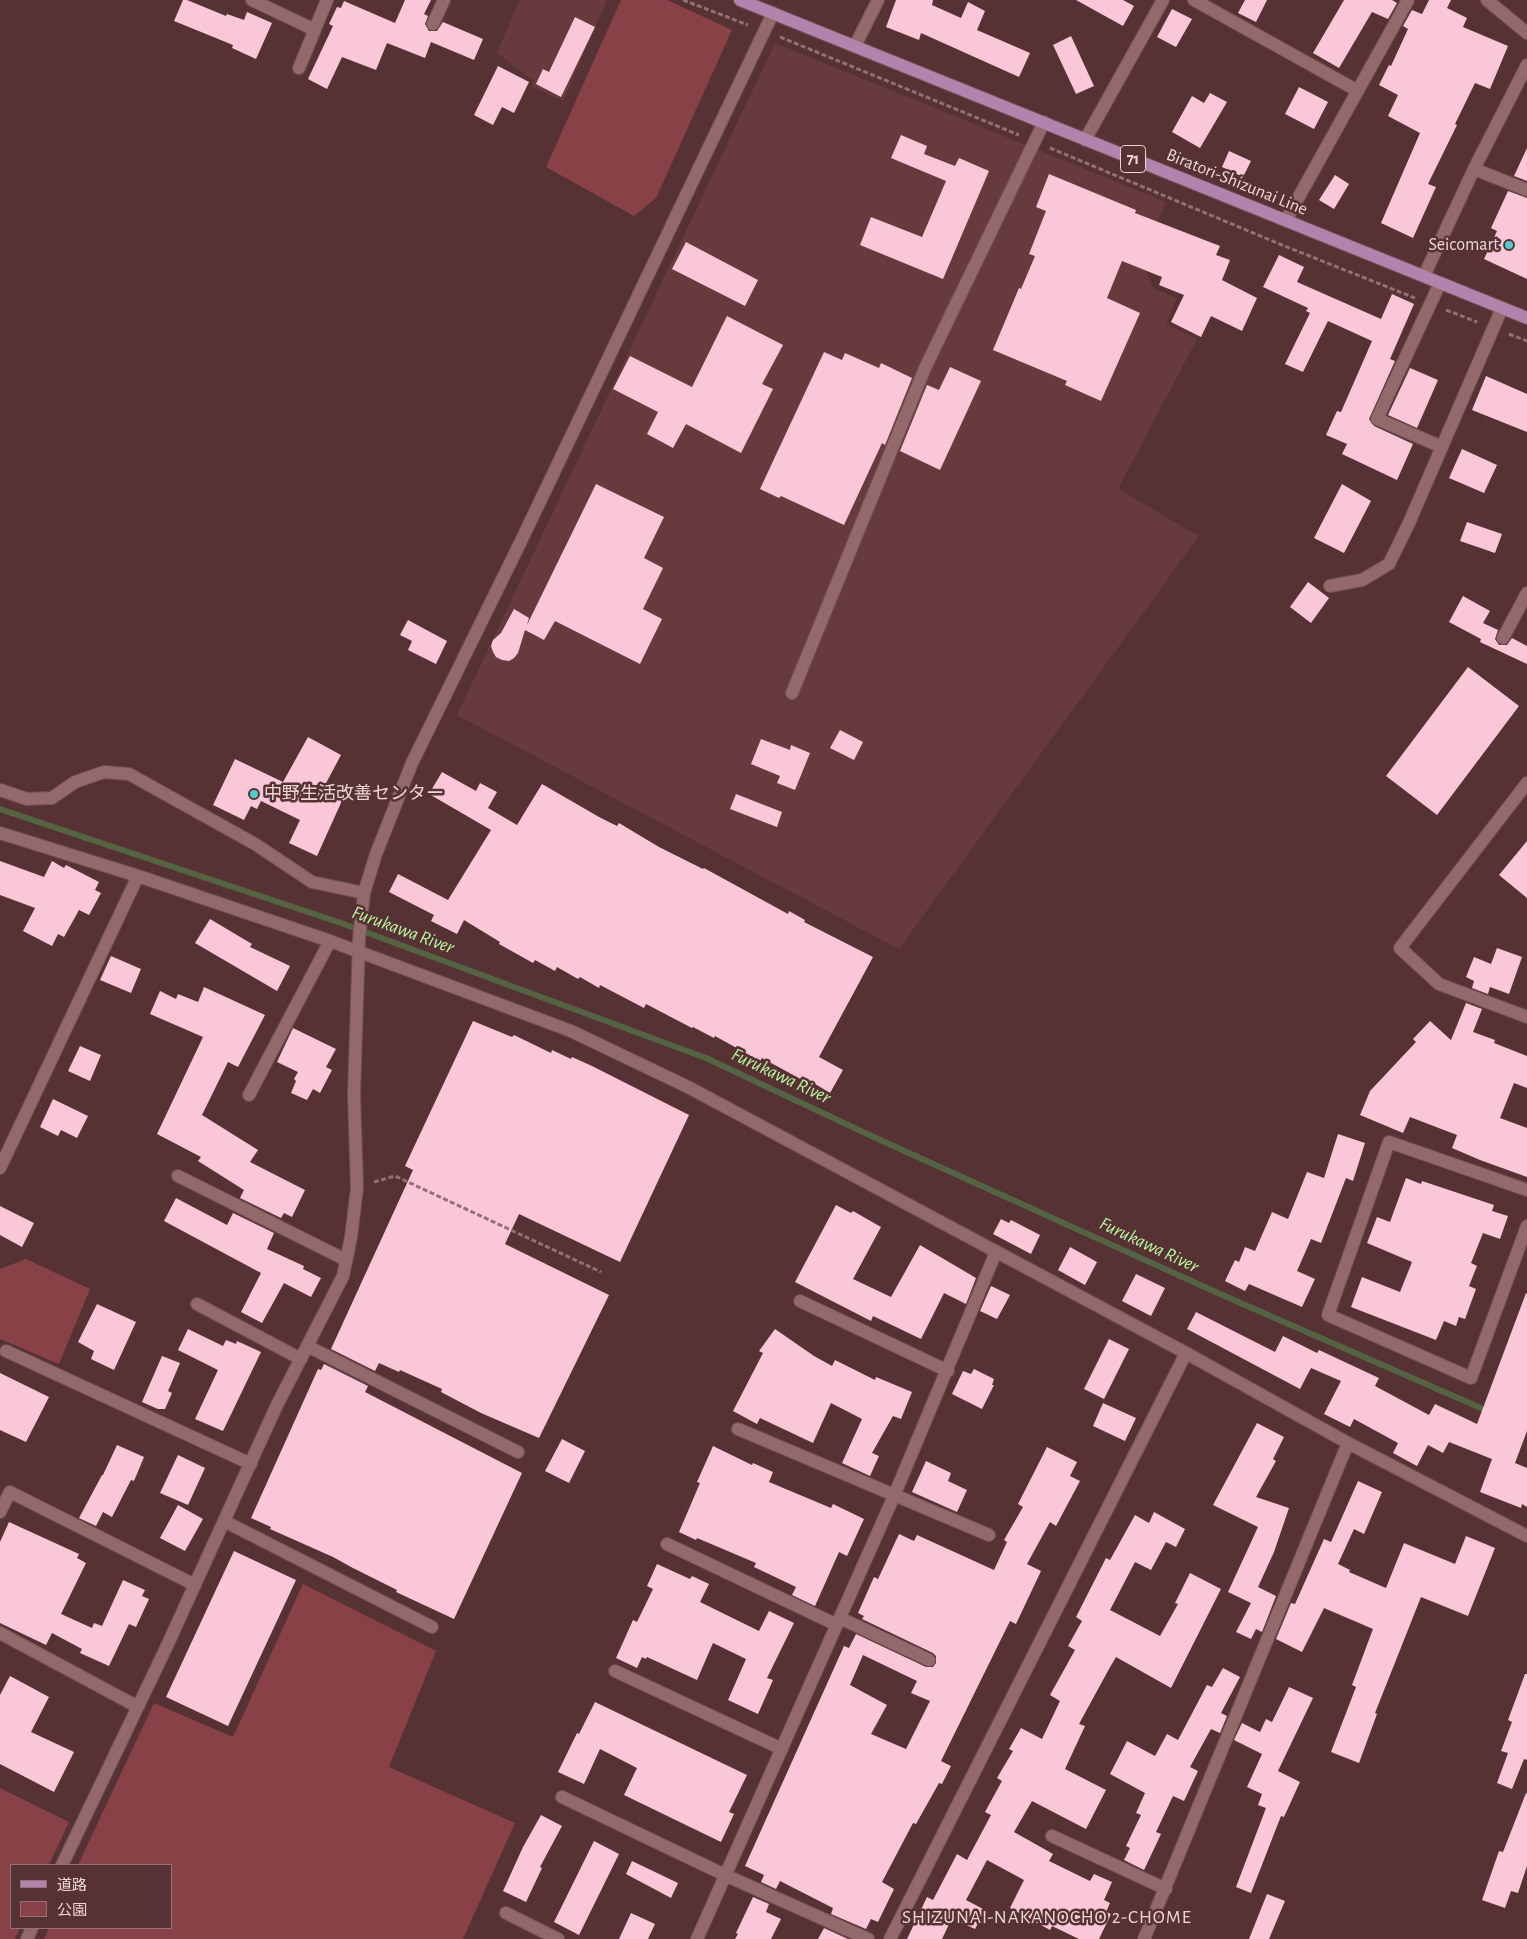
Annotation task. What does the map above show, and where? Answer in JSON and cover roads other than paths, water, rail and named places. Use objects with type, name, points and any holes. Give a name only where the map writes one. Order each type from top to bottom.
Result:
[{"type":"main road","name":"Biratori-Shizunai Line","points":[[740,0],[1527,318]]},
{"type":"street","points":[[252,0],[315,30]]},
{"type":"street","points":[[299,68],[327,0]]},
{"type":"street","points":[[433,24],[444,0]]},
{"type":"street","points":[[855,46],[878,0]]},
{"type":"street","points":[[1085,140],[1163,0]]},
{"type":"street","points":[[1194,0],[1358,91]]},
{"type":"street","points":[[1286,220],[1408,0]]},
{"type":"street","points":[[1487,0],[1527,33]]},
{"type":"street","points":[[62,1864],[307,1346],[343,1276],[357,1188],[354,1094],[358,953],[364,893],[376,854],[412,763],[523,537],[773,13]]},
{"type":"street","points":[[1424,276],[1474,169],[1527,65]]},
{"type":"street","points":[[792,693],[925,368],[1044,122]]},
{"type":"street","points":[[1474,169],[1527,190]]},
{"type":"street","points":[[1440,283],[1377,419],[1442,447]]},
{"type":"street","points":[[1330,586],[1362,580],[1389,564],[1409,523],[1502,308]]},
{"type":"street","points":[[1503,638],[1527,594]]},
{"type":"street","points":[[0,790],[26,798],[52,798],[75,782],[104,772],[129,774],[255,844],[312,882],[364,893]]},
{"type":"street","points":[[1527,783],[1400,948],[1439,984],[1527,1017]]},
{"type":"street","points":[[0,833],[138,876],[330,941],[571,1031],[688,1087],[1186,1352],[1348,1443],[1527,1536]]},
{"type":"street","points":[[0,1168],[138,876]]},
{"type":"street","points":[[249,1095],[330,941]]},
{"type":"street","points":[[1527,1190],[1389,1142],[1328,1315],[1472,1378],[1527,1226]]},
{"type":"street","points":[[178,1176],[346,1260]]},
{"type":"street","points":[[697,1939],[727,1876],[894,1496],[948,1371],[996,1252]]},
{"type":"street","points":[[800,1301],[948,1371]]},
{"type":"street","points":[[197,1304],[301,1359]]},
{"type":"street","points":[[307,1346],[518,1452]]},
{"type":"street","points":[[6,1351],[251,1464]]},
{"type":"street","points":[[890,1939],[1186,1352]]},
{"type":"street","points":[[738,1429],[988,1535]]},
{"type":"street","points":[[1144,1939],[1348,1443]]},
{"type":"street","points":[[0,1512],[10,1492],[195,1586]]},
{"type":"street","points":[[224,1521],[432,1627]]},
{"type":"street","points":[[667,1544],[838,1622],[929,1660]]},
{"type":"street","points":[[0,1633],[138,1707]]},
{"type":"street","points":[[615,1671],[782,1749]]},
{"type":"street","points":[[562,1797],[727,1876],[868,1939]]},
{"type":"street","points":[[1052,1836],[1166,1889]]},
{"type":"street","points":[[506,1914],[558,1939]]},
{"type":"waterway","name":"Furukawa River","points":[[0,809],[341,923],[706,1058],[865,1133],[1220,1294],[1490,1412]]},
{"type":"place","name":"Seicomart","points":[[1509,245]]},
{"type":"place","name":"中野生活改善センター","points":[[254,794]]},
{"type":"district","name":"SHIZUNAI-NAKANOCHO 2-CHOME","points":[[1047,1917]]}]
